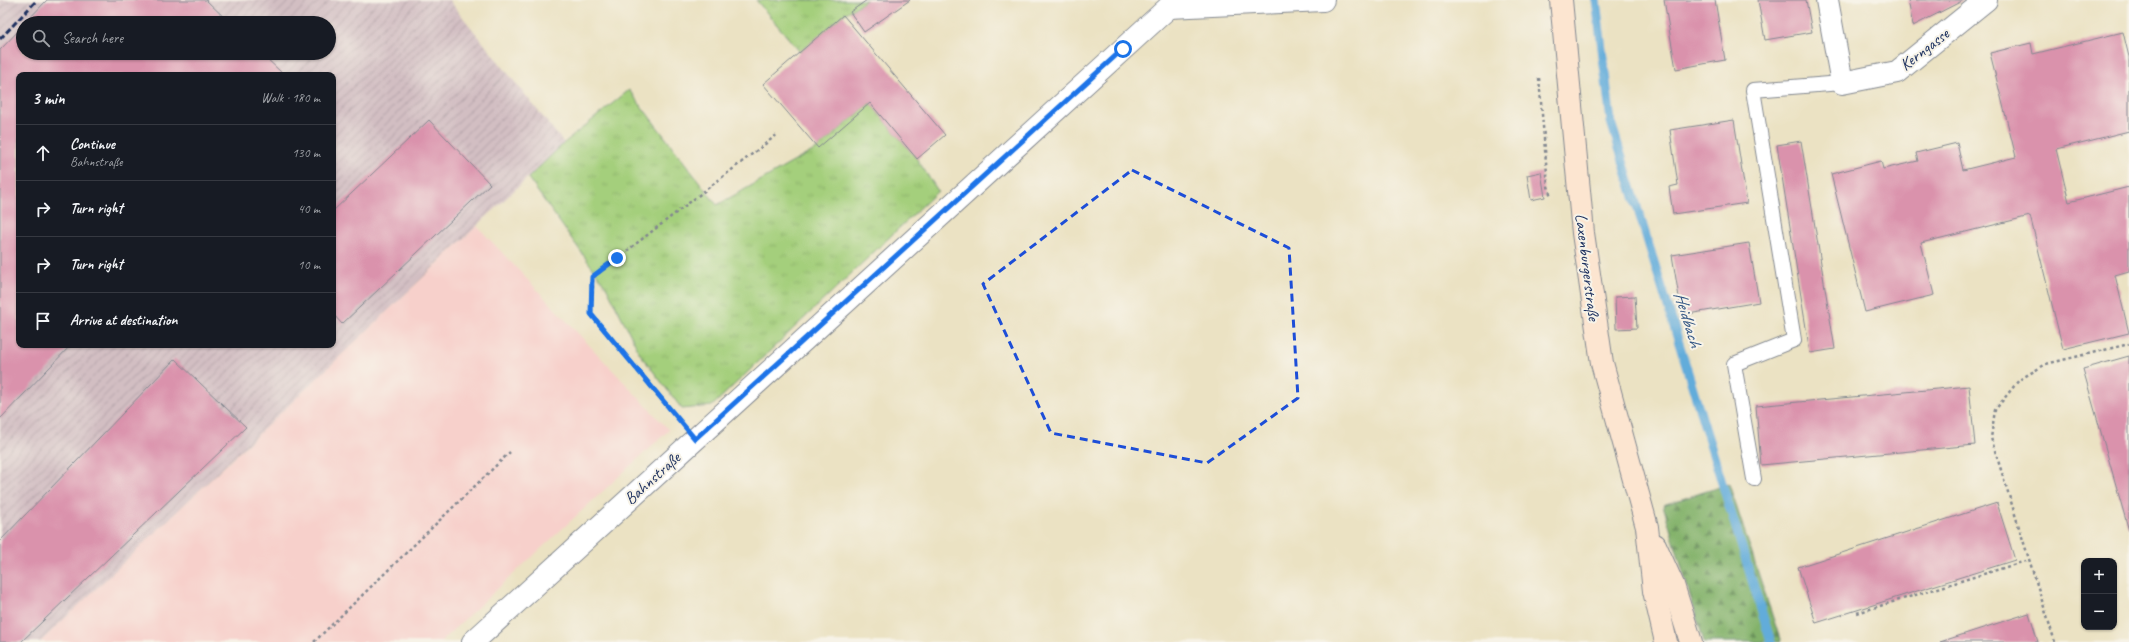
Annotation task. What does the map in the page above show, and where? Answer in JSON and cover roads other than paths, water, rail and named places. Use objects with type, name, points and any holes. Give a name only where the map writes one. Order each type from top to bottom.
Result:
[{"type":"street","points":[[1169,2],[1323,0]]},
{"type":"street","name":"Laxenburgerstraße","points":[[1561,0],[1583,233],[1602,363],[1647,528],[1654,591],[1666,642]]},
{"type":"street","points":[[1827,0],[1842,83]]},
{"type":"street","name":"Kerngasse","points":[[1842,83],[1897,72],[1986,0]]},
{"type":"street","name":"Bahnstraße","points":[[473,642],[1169,2]]},
{"type":"street","name":"Laxenburgerstraße","points":[[1647,528],[1674,585],[1691,642]]},
{"type":"lane","points":[[1754,479],[1734,364],[1794,340],[1753,90],[1842,83]]},
{"type":"waterway","name":"Heidbach","points":[[1596,0],[1611,122],[1771,642]]},
{"type":"railway","points":[[22,16],[37,0]]},
{"type":"railway","points":[[0,39],[16,22]]}]
